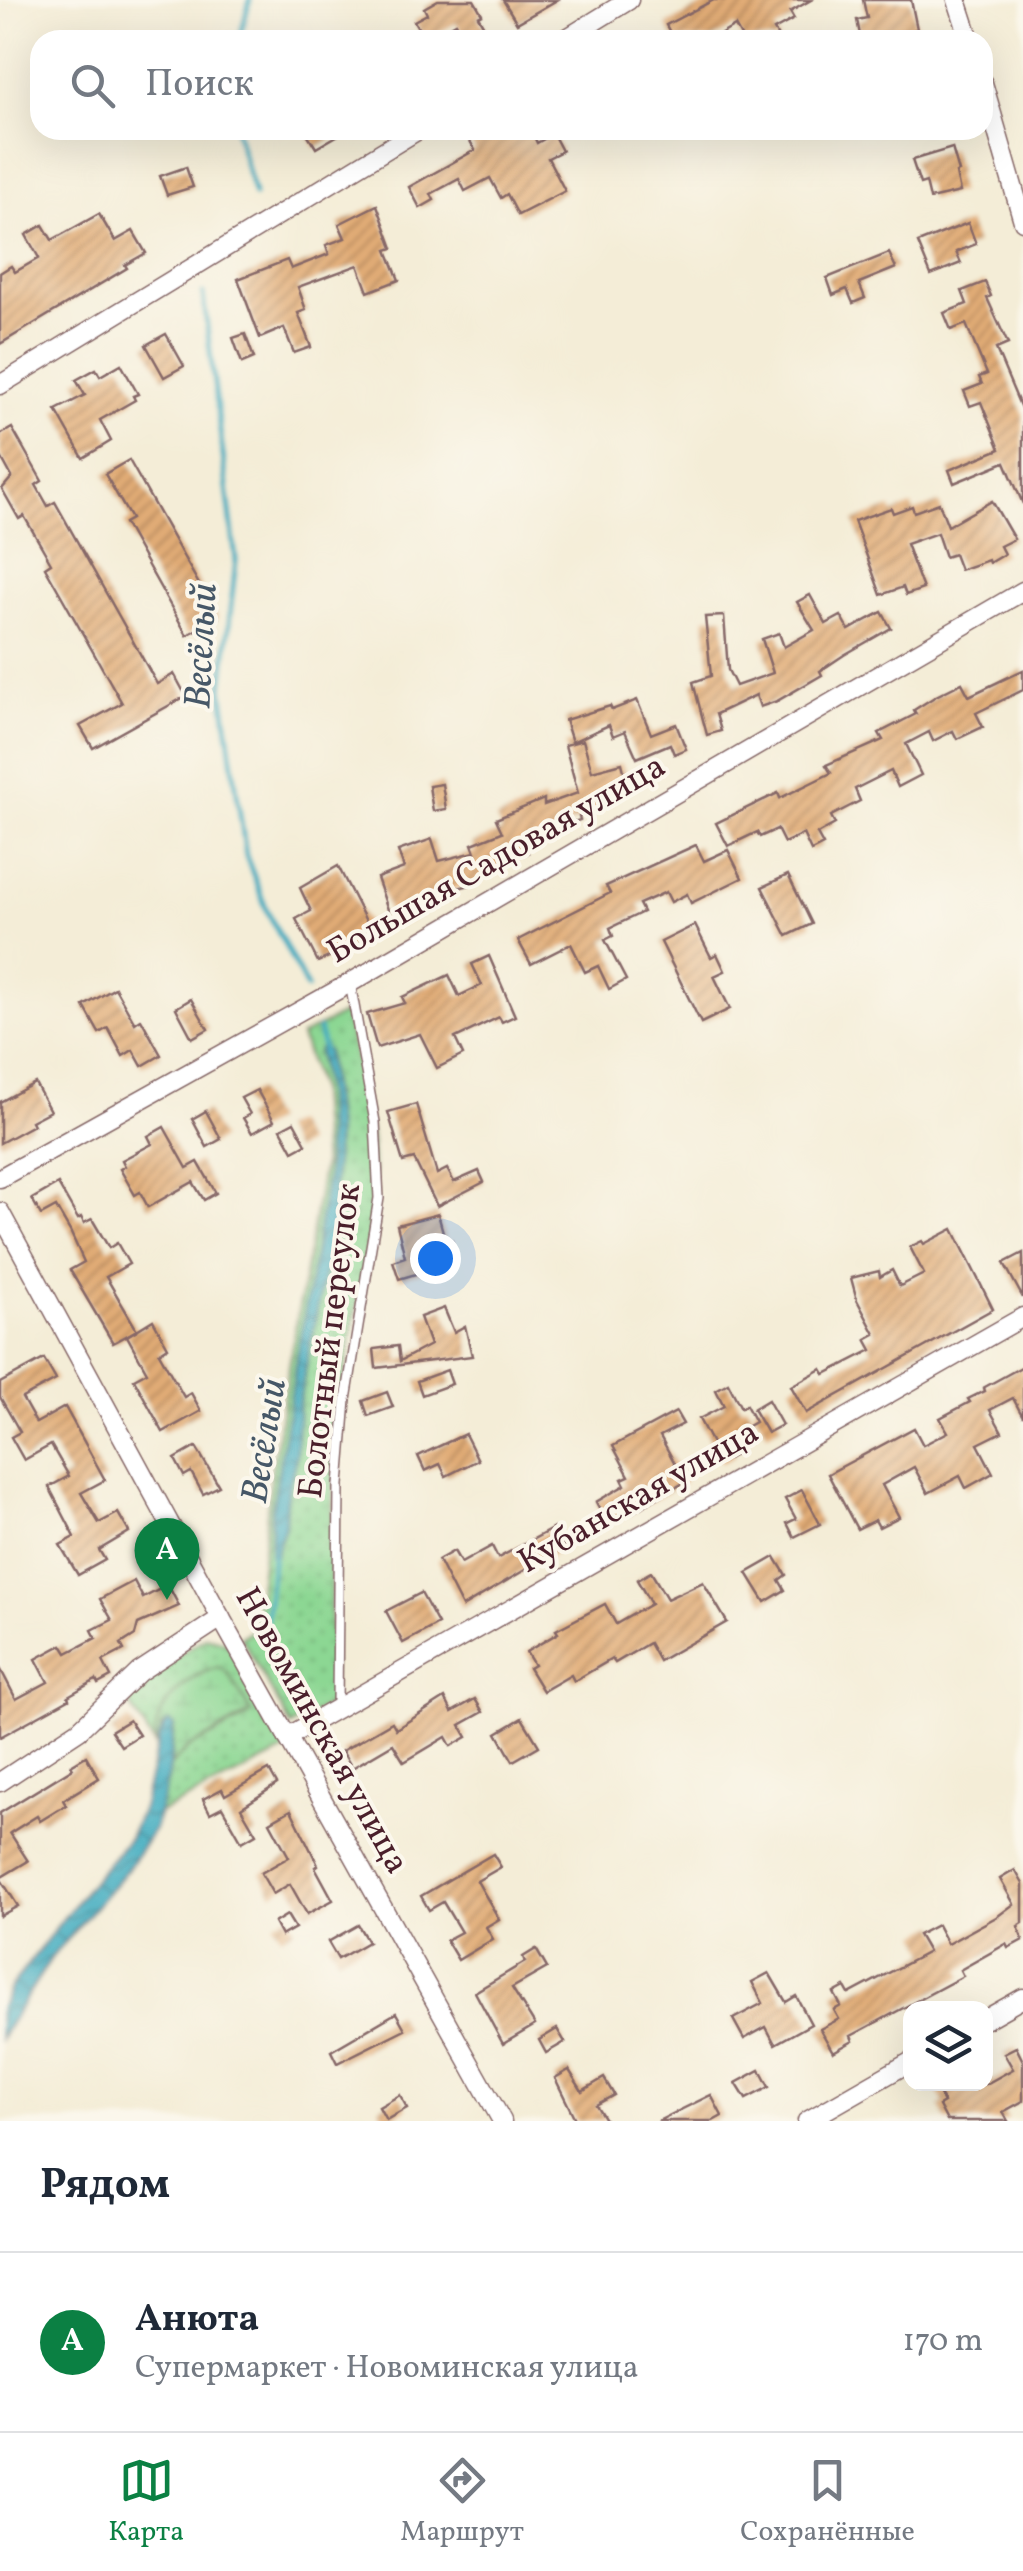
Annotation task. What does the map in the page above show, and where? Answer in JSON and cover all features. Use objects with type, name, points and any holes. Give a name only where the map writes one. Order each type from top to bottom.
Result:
[{"type":"street","points":[[580,30],[629,0]]},
{"type":"street","points":[[956,0],[966,30]]},
{"type":"street","points":[[993,118],[1023,221]]},
{"type":"street","points":[[0,385],[402,140]]},
{"type":"street","name":"Большая Садовая улица","points":[[0,1178],[350,984],[1023,591]]},
{"type":"street","name":"Новоминская улица","points":[[0,1212],[502,2121]]},
{"type":"street","name":"Кубанская улица","points":[[288,1737],[1023,1316]]},
{"type":"street","points":[[0,1782],[79,1730],[139,1672],[221,1618]]},
{"type":"street","points":[[993,2015],[1023,1998]]},
{"type":"street","points":[[806,2121],[903,2066]]},
{"type":"lane","name":"Болотный переулок","points":[[337,1707],[336,1547],[346,1400],[379,1198],[375,1122],[350,984]]},
{"type":"green space","points":[[345,1013],[370,1131],[373,1199],[337,1436],[331,1551],[331,1704],[291,1726],[241,1637],[255,1629],[271,1474],[323,1165],[318,1087],[301,1036]]},
{"type":"green space","points":[[207,1637],[228,1643],[287,1750],[158,1814],[170,1766],[188,1748],[248,1717],[209,1670],[188,1682],[163,1711],[155,1735],[156,1747],[126,1698],[143,1676]]},
{"type":"green space","points":[[219,1667],[228,1673],[251,1713],[188,1748],[170,1766],[174,1725],[163,1726],[156,1747],[158,1720],[183,1686]]},
{"type":"water","points":[[321,1047],[327,1050],[336,1129],[332,1254],[324,1275],[299,1404],[296,1458],[286,1501],[285,1526],[275,1555],[270,1555],[271,1515],[327,1176],[325,1095],[318,1051]]},
{"type":"water","points":[[168,1721],[174,1725],[169,1775],[154,1829],[129,1867],[51,1958],[0,2039],[0,2008],[10,1988],[129,1838],[142,1808],[159,1737]]},
{"type":"building","points":[[438,0],[474,0],[486,30],[460,30],[456,23],[443,30],[419,30],[414,21],[427,14],[424,8]]},
{"type":"building","points":[[503,0],[557,0],[517,23]]},
{"type":"building","points":[[714,0],[811,0],[790,12],[794,19],[774,30],[737,30],[735,26],[728,30],[669,30],[666,25]]},
{"type":"building","points":[[863,0],[911,0],[917,29],[859,30],[857,20],[867,18]]},
{"type":"building","points":[[311,140],[330,140],[316,148]]},
{"type":"building","points":[[556,140],[562,151],[548,158],[565,191],[518,215],[507,194],[501,198],[490,178],[465,191],[459,179],[431,194],[434,200],[420,208],[409,187],[475,150],[470,141]]},
{"type":"building","points":[[952,148],[960,192],[930,199],[926,182],[920,184],[912,160]]},
{"type":"building","points":[[186,167],[193,187],[167,195],[160,176]]},
{"type":"building","points":[[377,205],[393,248],[387,250],[399,280],[368,292],[358,265],[298,287],[306,310],[298,313],[311,347],[294,353],[284,328],[260,338],[238,279],[287,260],[291,269],[329,254],[326,245],[345,238],[339,224]]},
{"type":"building","points":[[99,214],[115,241],[133,231],[146,253],[0,344],[0,273],[11,266],[15,272],[39,258],[26,235],[43,225],[52,240]]},
{"type":"building","points":[[968,223],[976,244],[956,252],[961,263],[931,275],[918,243]]},
{"type":"building","points":[[889,253],[896,268],[859,283],[865,298],[853,303],[847,289],[833,295],[827,278]]},
{"type":"building","points":[[985,282],[991,296],[987,298],[1008,344],[996,349],[1023,413],[1023,504],[1005,462],[954,483],[949,470],[1000,449],[981,402],[970,406],[964,391],[982,384],[979,377],[987,374],[966,324],[951,330],[944,313],[967,304],[962,291]]},
{"type":"building","points":[[166,334],[184,366],[164,377],[146,345]]},
{"type":"building","points":[[245,334],[254,358],[242,363],[233,338]]},
{"type":"building","points":[[121,364],[138,394],[133,396],[135,400],[100,420],[111,441],[83,458],[56,410],[85,395],[76,380],[96,369],[100,376]]},
{"type":"building","points":[[12,428],[42,481],[36,485],[48,506],[55,502],[157,684],[174,674],[186,696],[93,748],[80,726],[122,703],[45,567],[51,563],[24,516],[19,519],[2,489],[12,477],[0,455],[0,435]]},
{"type":"building","points":[[129,460],[218,618],[187,635],[124,523],[131,519],[105,474]]},
{"type":"building","points":[[992,501],[1014,539],[1000,546],[1004,554],[989,563],[988,560],[960,570],[954,554],[945,557],[937,533],[906,544],[923,589],[906,595],[903,587],[881,595],[854,521],[891,508],[893,513],[912,506],[914,512],[939,503],[948,526]]},
{"type":"building","points":[[810,595],[826,624],[841,616],[849,630],[882,612],[891,628],[777,701],[760,707],[756,695],[716,714],[721,731],[707,735],[693,682],[711,676],[705,617],[724,616],[728,670],[736,686],[773,673],[762,639],[779,633],[784,647],[814,630],[797,602]]},
{"type":"building","points":[[1023,670],[1023,690],[976,713],[983,727],[957,739],[953,731],[933,741],[929,732],[906,744],[921,775],[898,787],[891,771],[855,789],[860,801],[831,816],[835,824],[817,834],[823,845],[811,851],[803,834],[784,843],[777,829],[760,837],[757,832],[728,846],[716,823],[831,773],[826,765],[883,740],[879,733],[962,683],[969,696]]},
{"type":"building","points":[[637,700],[651,734],[676,724],[686,749],[674,754],[670,744],[637,758],[625,731],[613,736],[609,725],[572,742],[565,720]]},
{"type":"building","points":[[583,740],[592,771],[622,763],[628,787],[597,796],[601,810],[579,816],[580,820],[558,827],[560,832],[525,845],[528,853],[504,863],[506,867],[477,879],[478,883],[446,891],[449,900],[409,913],[412,920],[394,927],[377,878],[404,868],[398,851],[432,839],[439,861],[475,852],[472,844],[502,832],[496,819],[544,799],[544,805],[578,793],[565,745]]},
{"type":"building","points":[[442,784],[446,809],[433,811],[429,786]]},
{"type":"building","points":[[696,845],[704,861],[728,850],[742,878],[691,903],[687,894],[671,902],[666,892],[639,904],[643,912],[610,928],[613,936],[605,940],[626,980],[609,989],[598,966],[585,972],[571,944],[531,964],[518,940],[610,893],[606,886]]},
{"type":"building","points":[[338,866],[374,937],[318,962],[296,919],[311,911],[300,888]]},
{"type":"building","points":[[788,875],[812,924],[787,936],[762,887]]},
{"type":"building","points":[[695,925],[711,957],[717,954],[725,971],[714,976],[730,1009],[701,1023],[661,942]]},
{"type":"building","points":[[489,956],[515,1016],[502,1022],[499,1017],[455,1038],[463,1055],[437,1068],[420,1034],[377,1048],[367,1014],[405,1003],[402,997],[449,975],[459,996],[482,985],[472,964]]},
{"type":"building","points":[[115,988],[135,1023],[141,1019],[161,1055],[142,1066],[133,1050],[123,1056],[108,1028],[99,1033],[84,1006]]},
{"type":"building","points":[[191,999],[208,1029],[192,1038],[176,1008]]},
{"type":"building","points":[[35,1083],[50,1111],[0,1143],[0,1102]]},
{"type":"building","points":[[257,1090],[274,1121],[252,1133],[243,1118],[250,1114],[241,1098]]},
{"type":"building","points":[[416,1104],[437,1174],[447,1169],[454,1182],[479,1171],[484,1182],[437,1206],[414,1159],[403,1162],[388,1112]]},
{"type":"building","points":[[206,1111],[221,1139],[207,1147],[192,1119]]},
{"type":"building","points":[[294,1122],[306,1144],[293,1151],[281,1129]]},
{"type":"building","points":[[164,1127],[187,1168],[198,1162],[216,1193],[204,1200],[193,1182],[148,1207],[140,1192],[135,1195],[120,1169],[125,1166],[122,1160],[152,1144],[148,1136]]},
{"type":"building","points":[[58,1184],[78,1219],[81,1217],[84,1223],[92,1219],[109,1248],[117,1243],[129,1264],[106,1277],[137,1330],[113,1343],[70,1270],[84,1262],[70,1231],[56,1207],[41,1215],[32,1199]]},
{"type":"building","points":[[438,1214],[446,1243],[452,1241],[456,1254],[424,1265],[426,1271],[399,1279],[393,1261],[405,1257],[397,1225]]},
{"type":"building","points":[[953,1229],[993,1309],[806,1413],[791,1386],[872,1350],[866,1339],[875,1334],[857,1300],[851,1278],[879,1271],[880,1277],[892,1270],[900,1286],[924,1274],[910,1247]]},
{"type":"building","points":[[1023,1253],[1023,1298],[1004,1263]]},
{"type":"building","points":[[444,1308],[454,1332],[465,1326],[472,1356],[376,1368],[374,1349],[398,1346],[400,1361],[430,1345],[420,1317]]},
{"type":"building","points":[[153,1320],[168,1347],[159,1353],[184,1397],[191,1393],[201,1411],[163,1432],[134,1379],[147,1372],[127,1336]]},
{"type":"building","points":[[44,1359],[56,1380],[22,1398],[36,1423],[65,1407],[105,1480],[81,1493],[99,1523],[118,1513],[129,1532],[99,1550],[105,1560],[78,1575],[60,1545],[75,1537],[49,1487],[69,1476],[51,1445],[24,1460],[11,1437],[20,1432],[0,1397],[0,1383]]},
{"type":"building","points":[[1023,1366],[1023,1417],[1013,1398],[990,1410],[1002,1432],[978,1444],[993,1473],[966,1488],[960,1476],[928,1493],[914,1467],[882,1485],[899,1517],[879,1527],[875,1520],[857,1529],[828,1474],[914,1428],[923,1445],[948,1432],[940,1418]]},
{"type":"building","points":[[447,1370],[452,1384],[422,1395],[417,1381]]},
{"type":"building","points":[[728,1383],[741,1408],[746,1405],[755,1422],[726,1438],[735,1455],[722,1462],[699,1419],[724,1406],[716,1390]]},
{"type":"building","points":[[387,1392],[393,1407],[368,1416],[363,1401]]},
{"type":"building","points":[[768,1400],[782,1425],[767,1433],[753,1409]]},
{"type":"building","points":[[676,1412],[683,1424],[660,1436],[685,1482],[616,1522],[611,1511],[603,1515],[596,1502],[625,1485],[622,1479],[629,1476],[613,1446]]},
{"type":"building","points":[[465,1434],[478,1460],[446,1476],[440,1464],[425,1471],[418,1456]]},
{"type":"building","points":[[196,1447],[219,1486],[203,1494],[191,1472],[184,1476],[175,1459]]},
{"type":"building","points":[[802,1490],[820,1524],[794,1537],[787,1523],[796,1519],[785,1499]]},
{"type":"building","points":[[554,1528],[564,1547],[462,1607],[438,1560],[454,1551],[461,1563],[492,1546],[498,1558]]},
{"type":"building","points":[[775,1557],[786,1575],[779,1580],[785,1590],[765,1602],[747,1573]]},
{"type":"building","points":[[651,1572],[667,1599],[703,1582],[727,1622],[659,1661],[649,1643],[615,1663],[612,1659],[574,1681],[571,1675],[543,1691],[529,1668],[534,1665],[526,1652],[558,1633],[556,1630],[605,1604],[616,1624],[651,1604],[637,1580]]},
{"type":"building","points":[[134,1581],[143,1598],[168,1585],[179,1606],[138,1624],[135,1635],[121,1644],[124,1650],[103,1661],[111,1677],[98,1684],[96,1680],[0,1737],[0,1668],[16,1699],[48,1682],[36,1659],[62,1645],[67,1653],[96,1638],[92,1630],[112,1620],[100,1599]]},
{"type":"building","points":[[421,1593],[438,1624],[403,1643],[386,1611]]},
{"type":"building","points":[[445,1698],[452,1712],[475,1699],[483,1712],[460,1725],[467,1737],[451,1746],[446,1737],[404,1762],[393,1744],[352,1768],[342,1751],[392,1722],[396,1729]]},
{"type":"building","points":[[522,1718],[539,1746],[513,1761],[497,1733]]},
{"type":"building","points":[[129,1720],[139,1735],[121,1746],[111,1731]]},
{"type":"building","points":[[86,1756],[99,1778],[63,1800],[66,1805],[40,1821],[37,1816],[10,1833],[28,1861],[0,1878],[0,1813]]},
{"type":"building","points":[[269,1770],[277,1784],[241,1808],[256,1834],[242,1842],[222,1807],[210,1813],[203,1799],[222,1789],[225,1795]]},
{"type":"building","points":[[291,1810],[333,1900],[307,1914],[290,1884],[273,1894],[261,1873],[289,1857],[270,1822]]},
{"type":"building","points":[[493,1854],[501,1867],[477,1881],[499,1919],[486,1927],[493,1939],[458,1960],[446,1940],[461,1932],[443,1902],[429,1910],[421,1896]]},
{"type":"building","points":[[1015,1870],[1023,1884],[1023,1923],[1018,1926],[1023,1940],[1008,1948],[1006,1944],[960,1970],[963,1976],[916,2001],[903,2001],[903,2008],[851,2036],[853,2041],[833,2052],[820,2029],[839,2019],[834,2010],[841,2006],[834,1993],[845,1987],[849,1994],[928,1952],[918,1935],[937,1925],[947,1944],[998,1916],[1014,1904],[1000,1879]]},
{"type":"building","points":[[0,1878],[18,1906],[0,1916]]},
{"type":"building","points":[[287,1915],[295,1928],[281,1936],[274,1923]]},
{"type":"building","points":[[358,1925],[368,1942],[338,1959],[328,1942]]},
{"type":"building","points":[[536,1949],[547,1968],[512,1988],[535,2025],[503,2044],[475,1992],[525,1962],[523,1957]]},
{"type":"building","points":[[769,1973],[786,2002],[796,1996],[811,2024],[775,2044],[766,2027],[744,2039],[733,2019],[763,2003],[752,1982]]},
{"type":"building","points":[[396,2013],[405,2029],[337,2063],[331,2051]]},
{"type":"building","points":[[557,2029],[565,2042],[546,2053],[539,2040]]},
{"type":"building","points":[[1016,2047],[1023,2061],[1023,2101],[1003,2112],[1008,2121],[947,2121],[937,2091],[993,2091],[993,2080],[1013,2069],[1004,2053]]},
{"type":"building","points":[[569,2070],[582,2091],[604,2078],[614,2095],[596,2105],[606,2121],[576,2121],[555,2078]]},
{"type":"building","points":[[760,2070],[769,2087],[746,2099],[736,2083]]},
{"type":"building","points":[[400,2095],[407,2108],[386,2120],[379,2107]]},
{"type":"building","points":[[711,2095],[722,2116],[713,2121],[658,2121]]},
{"type":"waterway","name":"Весёлый","points":[[242,30],[250,0]]},
{"type":"waterway","name":"Весёлый","points":[[239,140],[254,195]]},
{"type":"waterway","name":"Весёлый","points":[[203,294],[236,560],[222,688],[246,856],[268,913],[307,988]]},
{"type":"waterway","name":"Весёлый","points":[[319,1029],[323,1050]]},
{"type":"waterway","name":"Весёлый","points":[[266,1622],[273,1551]]},
{"type":"place","name":"Анюта","points":[[167,1600]]}]
